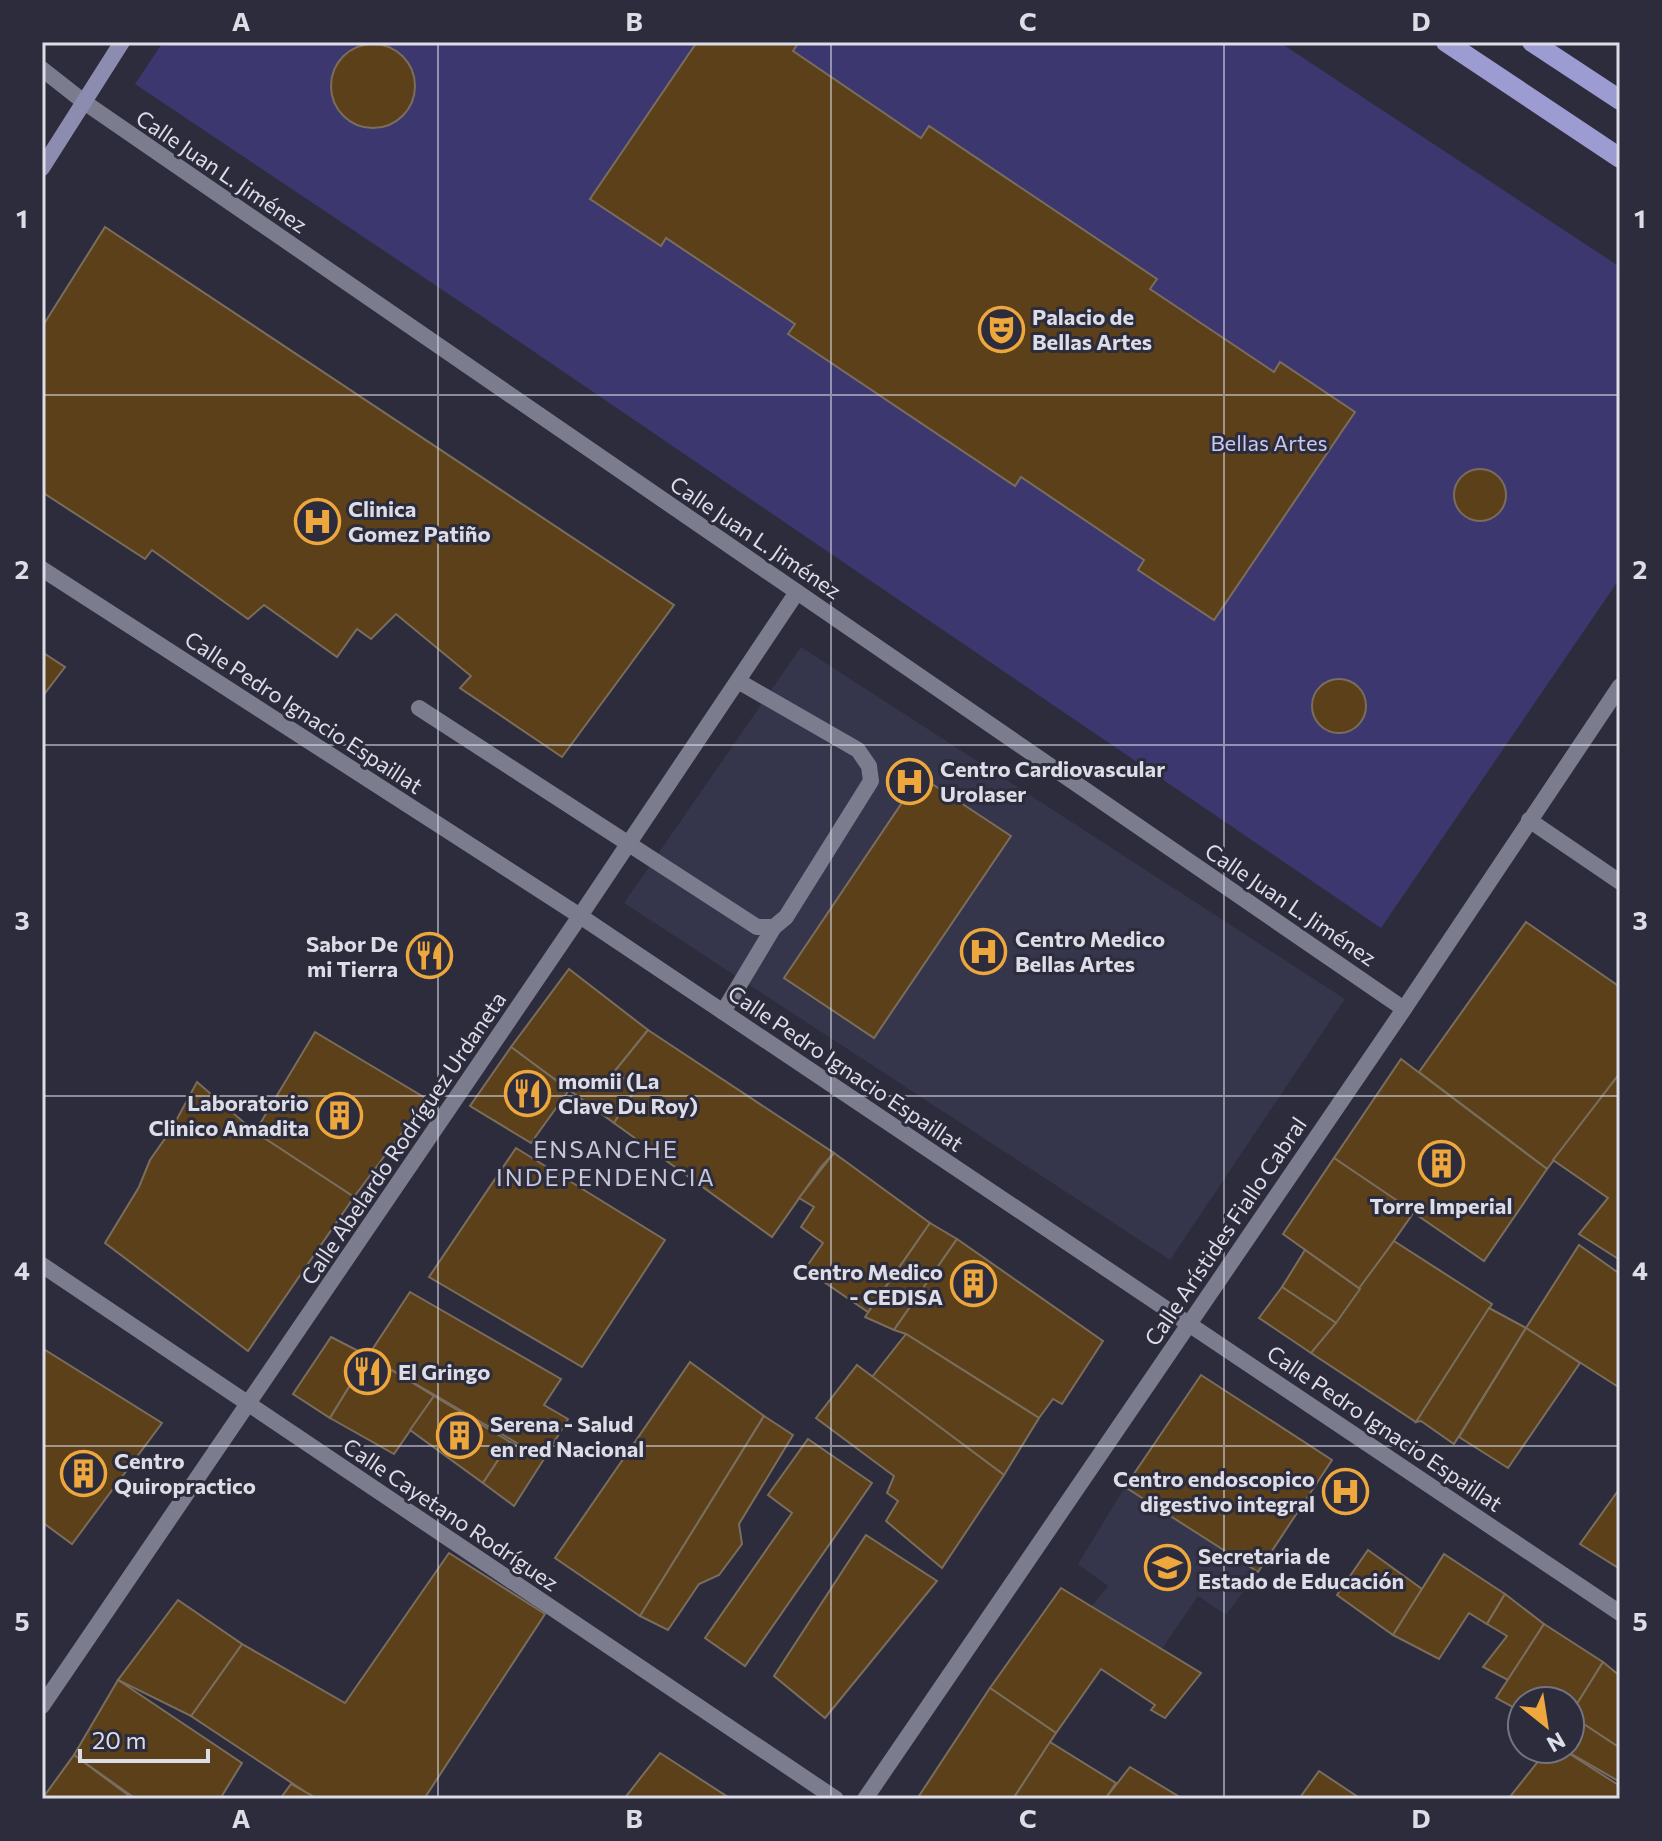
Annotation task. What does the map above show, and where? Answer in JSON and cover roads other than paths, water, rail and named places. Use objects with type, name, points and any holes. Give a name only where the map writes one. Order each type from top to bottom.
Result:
[{"type":"main road","points":[[42,168],[122,42]]},
{"type":"main road","points":[[1446,42],[1620,158]]},
{"type":"main road","points":[[1532,42],[1620,100]]},
{"type":"street","name":"Calle Juan L. Jiménez","points":[[42,69],[84,102],[1404,1009]]},
{"type":"street","name":"Calle Pedro Ignacio Espaillat","points":[[42,569],[580,916],[1620,1613]]},
{"type":"street","name":"Calle Abelardo Rodríguez Urdaneta","points":[[42,1706],[797,592]]},
{"type":"street","points":[[723,1012],[774,927],[786,917],[871,781],[869,766],[858,750],[738,681]]},
{"type":"street","name":"Calle Arístides Fiallo Cabral","points":[[865,1799],[1404,1009],[1620,686]]},
{"type":"street","points":[[419,708],[757,927],[774,927]]},
{"type":"street","points":[[1529,820],[1620,882]]},
{"type":"street","name":"Calle Cayetano Rodríguez","points":[[42,1265],[836,1799]]},
{"type":"place","name":"Palacio de Bellas Artes","points":[[1001,329]]},
{"type":"place","name":"Clinica Gomez Patiño","points":[[317,521]]},
{"type":"place","name":"Centro Cardiovascular Urolaser","points":[[909,781]]},
{"type":"place","name":"Centro Medico Bellas Artes","points":[[984,951]]},
{"type":"place","name":"Sabor De mi Tierra","points":[[429,956]]},
{"type":"place","name":"momii (La Clave Du Roy)","points":[[527,1093]]},
{"type":"place","name":"Laboratorio Clinico Amadita","points":[[340,1115]]},
{"type":"place","name":"Torre Imperial","points":[[1441,1164]]},
{"type":"place","name":"Centro Medico - CEDISA","points":[[974,1284]]},
{"type":"place","name":"El Gringo","points":[[367,1371]]},
{"type":"place","name":"Serena - Salud en red Nacional","points":[[459,1436]]},
{"type":"place","name":"Centro Quiropractico","points":[[83,1473]]},
{"type":"place","name":"Centro endoscopico digestivo integral","points":[[1346,1491]]},
{"type":"place","name":"Secretaria de Estado de Educación","points":[[1167,1568]]},
{"type":"district","name":"ENSANCHE INDEPENDENCIA","points":[[606,1162]]},
{"type":"park label","name":"Bellas Artes","points":[[1269,442]]}]
